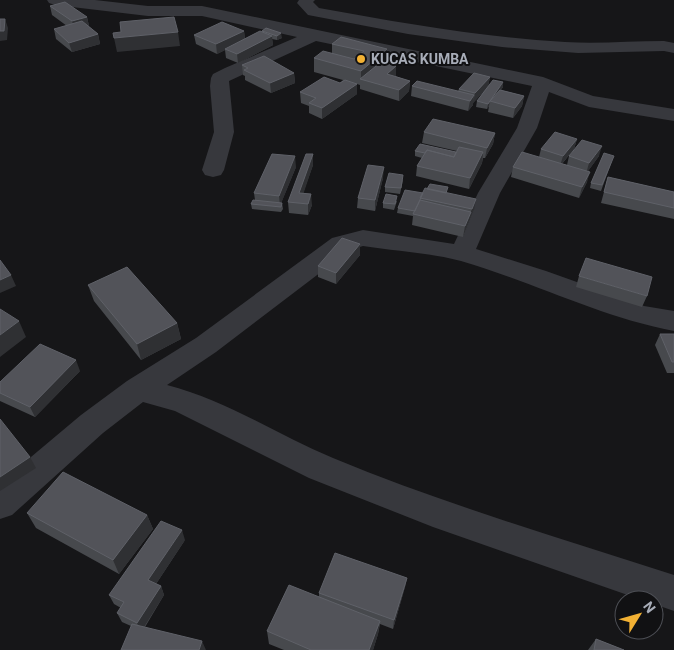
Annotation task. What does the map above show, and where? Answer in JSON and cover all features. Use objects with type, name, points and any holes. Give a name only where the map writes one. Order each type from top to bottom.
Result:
[{"type":"street","points":[[55,0],[148,11],[202,11],[543,83],[589,100],[674,115]]},
{"type":"street","points":[[307,0],[306,3],[314,12],[513,44],[568,48],[664,46],[674,48]]},
{"type":"street","points":[[231,17],[247,6]]},
{"type":"street","points":[[213,170],[224,132],[219,86],[220,78],[314,36]]},
{"type":"street","points":[[462,253],[489,193],[527,128],[543,83]]},
{"type":"street","points":[[0,504],[92,424],[138,389],[206,345],[341,244],[363,238],[462,253],[537,277],[641,315],[674,321]]},
{"type":"street","points":[[138,389],[183,401],[321,468],[445,516],[674,593]]},
{"type":"building","points":[[65,2],[87,17],[72,21],[50,6]]},
{"type":"building","points":[[174,17],[178,32],[114,38],[113,33],[121,32],[120,22]]},
{"type":"building","points":[[0,19],[5,19],[4,31],[0,31]]},
{"type":"building","points":[[82,21],[98,34],[69,43],[54,29]]},
{"type":"building","points":[[222,22],[244,31],[216,44],[194,35]]},
{"type":"building","points":[[266,28],[281,33],[277,36],[262,31]]},
{"type":"building","points":[[260,31],[272,36],[237,54],[225,49]]},
{"type":"building","points":[[341,37],[387,49],[361,71],[314,58],[323,51],[354,59],[364,51],[332,44]]},
{"type":"building","points":[[264,56],[294,73],[270,83],[244,70],[248,68],[242,65]]},
{"type":"building","points":[[381,62],[396,66],[387,74],[410,81],[399,90],[360,79]]},
{"type":"building","points":[[474,73],[490,77],[475,93],[459,89]]},
{"type":"building","points":[[324,77],[340,83],[345,80],[357,84],[322,108],[309,103],[316,98],[300,92]]},
{"type":"building","points":[[493,80],[503,82],[488,104],[477,101]]},
{"type":"building","points":[[417,81],[474,95],[470,101],[412,86]]},
{"type":"building","points":[[500,90],[524,96],[515,108],[490,101]]},
{"type":"building","points":[[433,119],[495,133],[487,148],[424,132]]},
{"type":"building","points":[[555,132],[577,139],[563,156],[541,149]]},
{"type":"building","points":[[582,140],[602,146],[589,163],[569,156]]},
{"type":"building","points":[[420,144],[456,152],[454,157],[427,150],[425,153],[415,151]]},
{"type":"building","points":[[459,147],[483,152],[470,178],[417,166],[427,150],[454,157]]},
{"type":"building","points":[[522,152],[590,172],[582,187],[513,167]]},
{"type":"building","points":[[604,153],[614,156],[602,185],[591,183]]},
{"type":"building","points":[[272,154],[295,156],[279,196],[254,193]]},
{"type":"building","points":[[306,154],[313,154],[299,193],[311,194],[308,204],[288,202]]},
{"type":"building","points":[[368,165],[384,167],[375,200],[358,198]]},
{"type":"building","points":[[389,173],[403,175],[401,188],[385,187]]},
{"type":"building","points":[[608,177],[674,192],[674,208],[604,192]]},
{"type":"building","points":[[430,184],[448,187],[446,193],[427,189]]},
{"type":"building","points":[[425,188],[476,199],[472,209],[420,198]]},
{"type":"building","points":[[405,190],[423,193],[415,211],[398,208]]},
{"type":"building","points":[[386,194],[397,196],[395,204],[383,203]]},
{"type":"building","points":[[253,200],[282,203],[281,207],[251,204]]},
{"type":"building","points":[[420,200],[471,212],[465,226],[413,214]]},
{"type":"building","points":[[342,238],[360,244],[336,273],[318,266]]},
{"type":"building","points":[[586,258],[652,277],[647,296],[579,276]]},
{"type":"building","points":[[0,260],[11,275],[0,280]]},
{"type":"building","points":[[127,267],[177,323],[137,344],[88,285]]},
{"type":"building","points":[[0,309],[19,321],[0,335]]},
{"type":"building","points":[[660,334],[674,334],[674,362],[672,362]]},
{"type":"building","points":[[40,344],[76,360],[30,407],[0,393],[0,382]]},
{"type":"building","points":[[0,419],[30,457],[0,477]]},
{"type":"building","points":[[63,472],[147,515],[113,560],[27,513]]},
{"type":"building","points":[[161,521],[182,530],[148,580],[161,586],[137,623],[117,613],[124,602],[109,595]]},
{"type":"building","points":[[335,553],[407,578],[394,620],[319,593]]},
{"type":"building","points":[[289,585],[380,621],[369,650],[311,650],[267,631]]},
{"type":"building","points":[[132,624],[202,641],[199,650],[121,650]]},
{"type":"building","points":[[596,639],[624,650],[594,650]]},
{"type":"place","name":"KUCAS KUMBA","points":[[361,59]]}]
